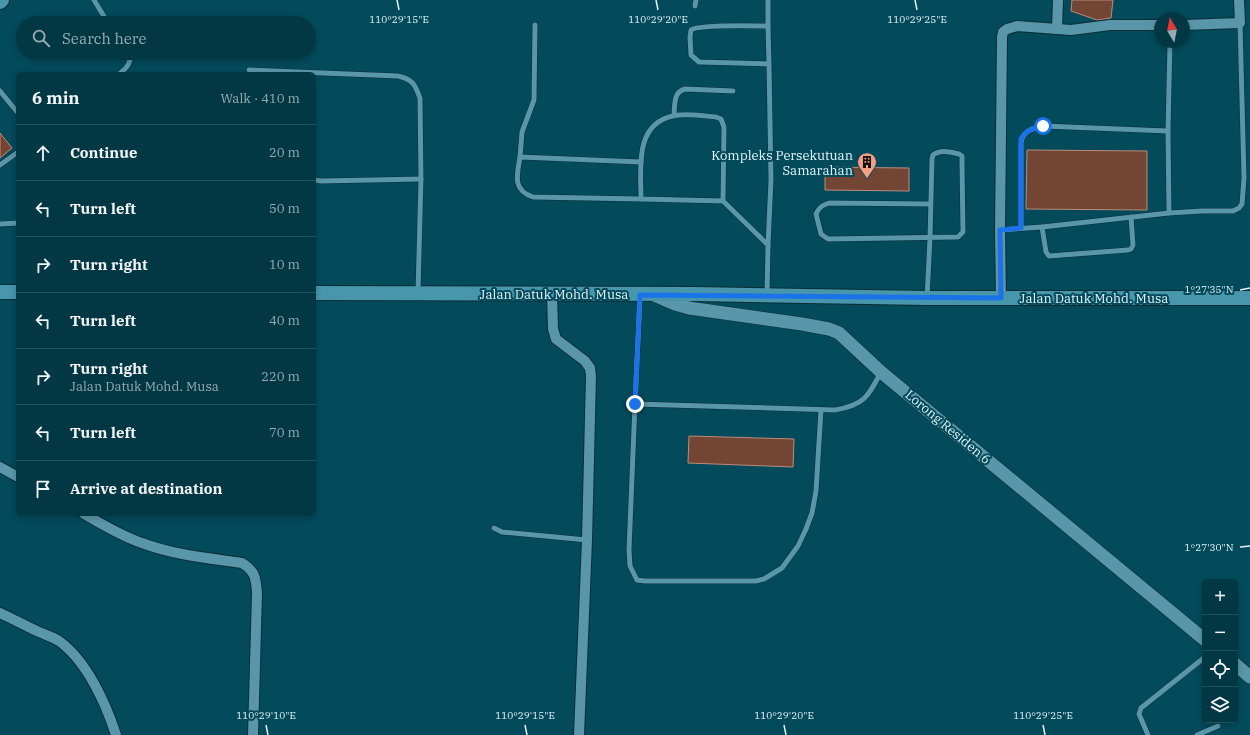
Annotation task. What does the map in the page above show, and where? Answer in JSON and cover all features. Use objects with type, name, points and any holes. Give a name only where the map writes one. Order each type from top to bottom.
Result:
[{"type":"main road","points":[[0,292],[16,292]]},
{"type":"main road","name":"Jalan Datuk Mohd. Musa","points":[[316,293],[767,295],[927,298],[1250,298]]},
{"type":"street","points":[[1057,29],[1058,0]]},
{"type":"street","points":[[1190,25],[1240,23],[1239,0]]},
{"type":"street","points":[[1001,298],[1000,230],[1002,37],[1004,32],[1007,29],[1017,26],[1071,30],[1110,25],[1154,25]]},
{"type":"street","points":[[552,294],[553,330],[556,339],[585,361],[590,368],[591,376],[587,540],[579,735]]},
{"type":"street","name":"Lorong Residen 6","points":[[647,295],[689,308],[802,324],[829,329],[839,333],[881,372],[1202,638]]},
{"type":"street","points":[[0,467],[16,476]]},
{"type":"street","points":[[87,516],[110,529],[141,543],[180,554],[242,563],[249,567],[254,573],[257,593],[253,735]]},
{"type":"street","points":[[0,613],[58,641],[70,651],[80,662],[98,691],[104,702],[116,735]]},
{"type":"street","points":[[1238,667],[1250,677]]},
{"type":"lane","points":[[94,0],[104,16]]},
{"type":"lane","points":[[767,295],[771,180],[768,0]]},
{"type":"lane","points":[[1000,230],[1042,227],[1169,213],[1233,211],[1239,208],[1242,204],[1244,178],[1240,23]]},
{"type":"lane","points":[[535,25],[534,100],[522,132],[518,182],[521,191],[533,197],[723,201],[768,245]]},
{"type":"lane","points":[[768,26],[695,28],[691,30],[690,37],[692,55],[699,62],[769,64]]},
{"type":"lane","points":[[1169,213],[1168,131],[1170,48]]},
{"type":"lane","points":[[122,72],[128,68],[130,60]]},
{"type":"lane","points":[[248,70],[285,72]]},
{"type":"lane","points":[[316,73],[398,76],[408,78],[416,87],[420,98],[421,179],[418,294]]},
{"type":"lane","points":[[674,115],[676,98],[680,90],[734,91]]},
{"type":"lane","points":[[0,91],[16,111]]},
{"type":"lane","points":[[641,199],[642,150],[647,134],[658,122],[674,115],[716,117],[723,122],[725,141],[723,201]]},
{"type":"lane","points":[[1021,228],[1021,139],[1024,134],[1031,129],[1043,126],[1168,131]]},
{"type":"lane","points":[[927,298],[930,238],[930,204],[933,155],[936,152],[942,151],[959,154],[962,156],[963,232],[958,237],[930,238],[828,239],[821,234],[816,214],[820,208],[830,203],[930,204]]},
{"type":"lane","points":[[0,165],[16,153]]},
{"type":"lane","points":[[520,157],[641,162]]},
{"type":"lane","points":[[316,180],[421,179]]},
{"type":"lane","points":[[1042,227],[1046,252],[1049,256],[1128,250],[1131,249],[1133,245],[1131,217]]},
{"type":"lane","points":[[0,224],[16,224]]},
{"type":"lane","points":[[647,295],[635,404],[628,550],[629,564],[637,580],[756,581],[764,579],[782,568],[803,538],[813,507],[816,491],[821,410]]},
{"type":"lane","points":[[635,404],[821,410],[844,408],[858,404],[864,399],[871,391],[881,372]]},
{"type":"lane","points":[[494,528],[502,532],[587,540]]},
{"type":"lane","points":[[1148,735],[1139,714],[1141,708],[1202,659]]},
{"type":"lane","points":[[1197,735],[1218,726]]},
{"type":"building","points":[[1072,0],[1113,0],[1111,18],[1097,20],[1071,11]]},
{"type":"building","points":[[0,133],[12,148],[0,158]]},
{"type":"building","points":[[1027,150],[1147,151],[1147,210],[1026,209]]},
{"type":"building","name":"Kompleks Persekutuan Samarahan","points":[[825,167],[909,168],[909,191],[825,190]]},
{"type":"building","points":[[689,436],[794,439],[793,467],[688,463]]},
{"type":"place","name":"Kompleks Persekutuan Samarahan","points":[[867,179]]},
{"type":"route","points":[[635,404],[640,295],[694,294],[1001,298],[1000,230],[1021,228],[1021,139],[1024,134],[1031,129],[1043,126]]}]
